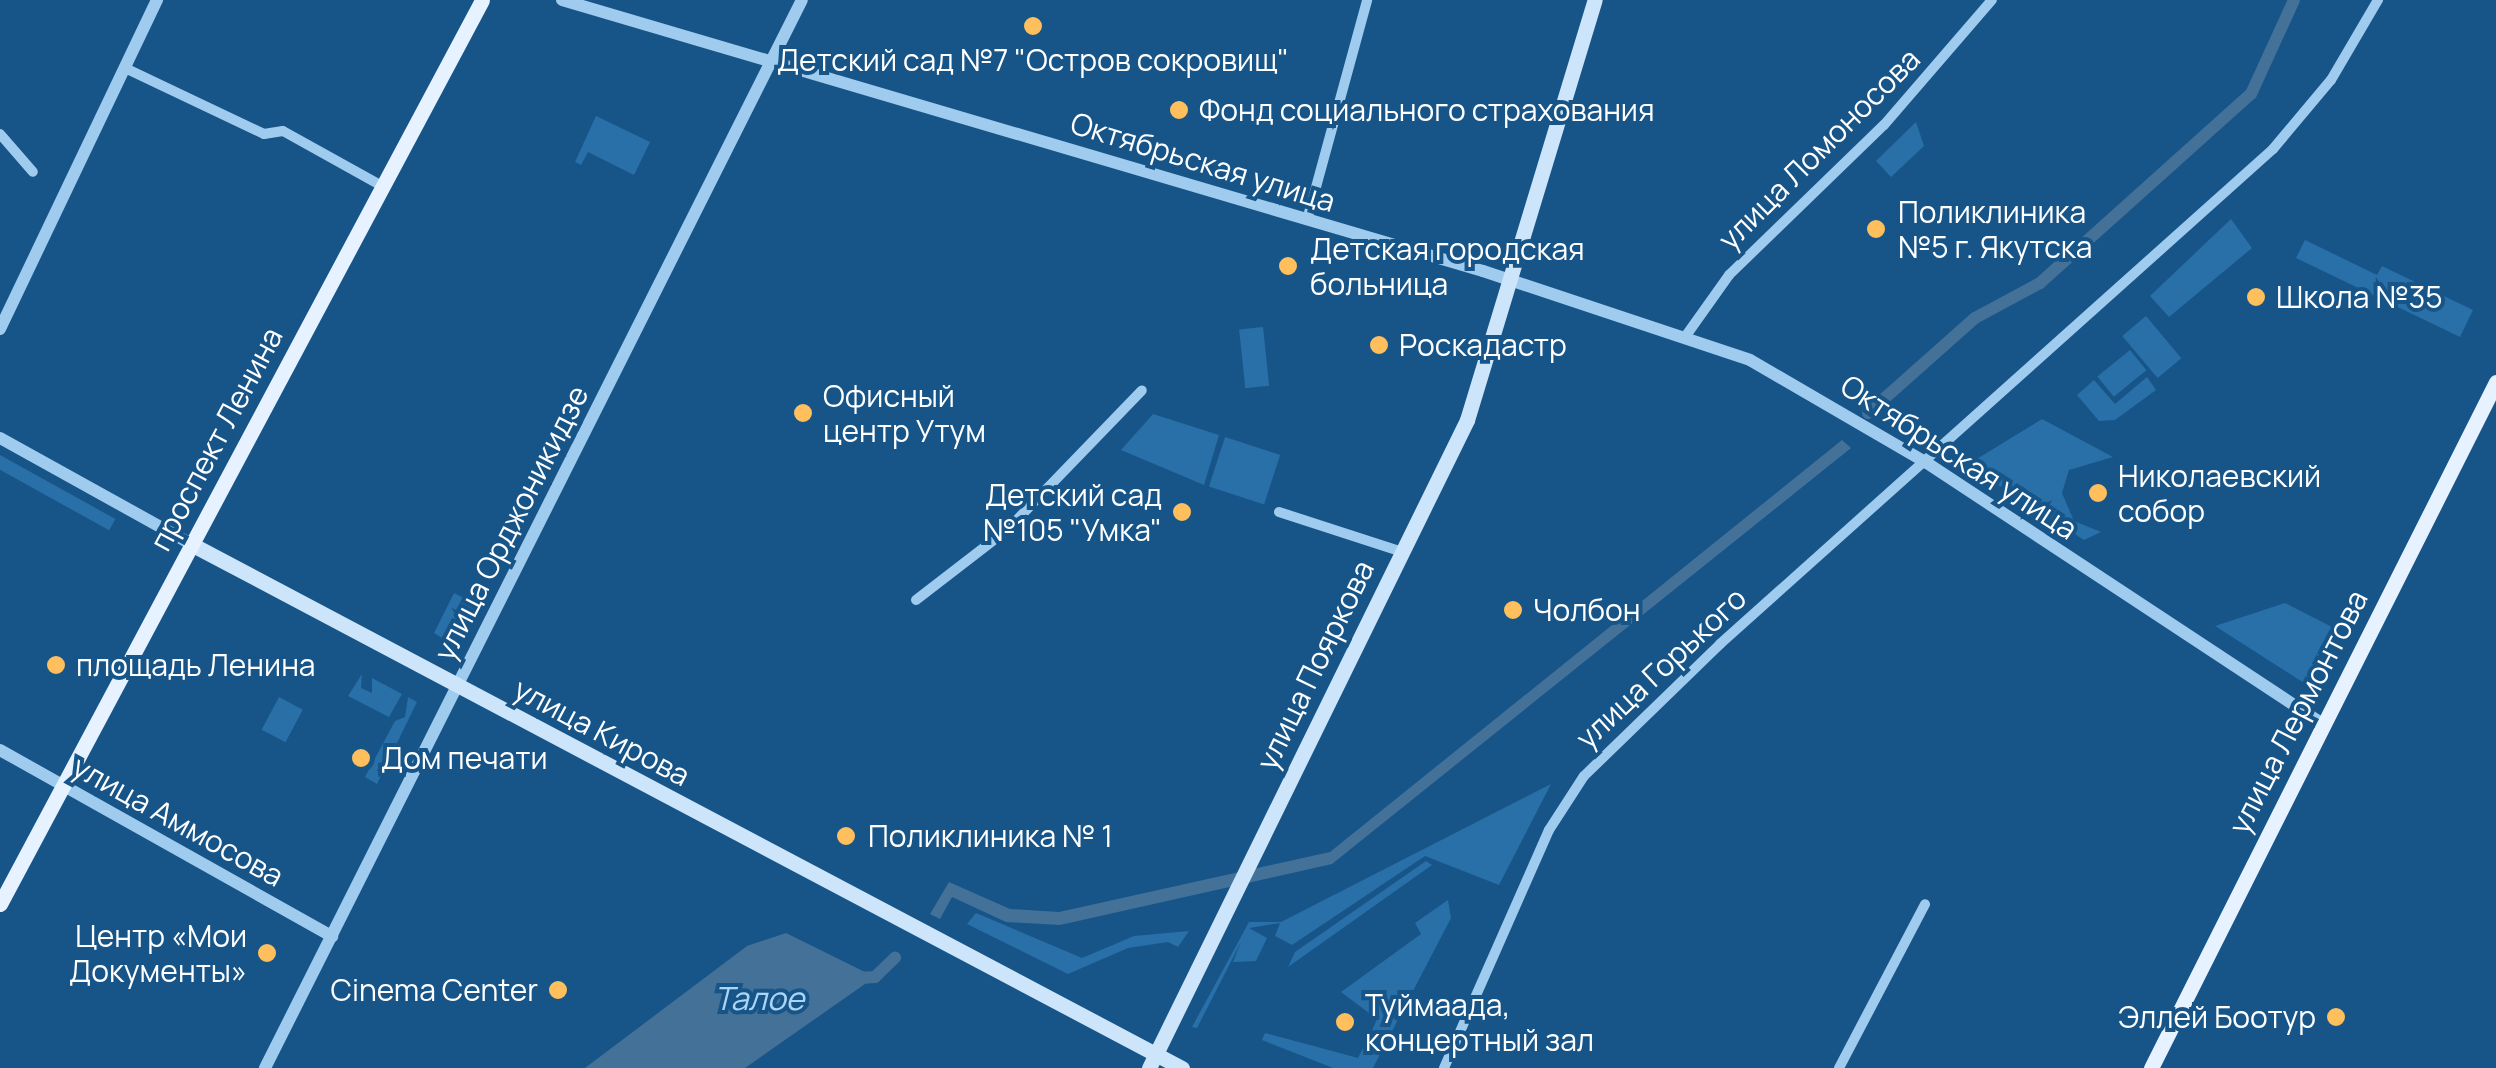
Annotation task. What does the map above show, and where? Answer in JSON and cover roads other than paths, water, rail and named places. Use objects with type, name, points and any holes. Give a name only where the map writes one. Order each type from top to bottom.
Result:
[{"type":"main road","name":"проспект Ленина","points":[[0,904],[482,0]]},
{"type":"main road","name":"улица Пояркова","points":[[1152,1062],[1467,420],[1595,0]]},
{"type":"main road","name":"улица Лермонтова","points":[[2151,1068],[2496,382]]},
{"type":"main road","name":"улица Кирова","points":[[191,544],[1152,1062],[1182,1068]]},
{"type":"street","points":[[0,329],[157,0]]},
{"type":"street","name":"Октябрьская улица","points":[[562,0],[1512,281],[1686,337],[1809,390],[1927,462],[2323,724]]},
{"type":"street","name":"улица Орджоникидзе","points":[[265,1068],[802,0]]},
{"type":"street","points":[[1307,220],[1367,0]]},
{"type":"street","name":"улица Ломоносова","points":[[1686,337],[1729,275],[1884,126],[1992,0]]},
{"type":"street","name":"улица Горького","points":[[1444,1068],[1549,830],[1584,776],[1678,683],[2273,149],[2332,80],[2378,0]]},
{"type":"street","points":[[125,68],[264,134],[283,131],[382,186]]},
{"type":"street","points":[[1,139],[33,172]]},
{"type":"street","points":[[916,600],[1007,530],[1142,390]]},
{"type":"street","name":"улица Кирова","points":[[0,438],[191,544]]},
{"type":"street","points":[[1278,512],[1402,552]]},
{"type":"street","name":"улица Аммосова","points":[[0,750],[332,936]]},
{"type":"street","points":[[1839,1068],[1925,904]]},
{"type":"water","points":[[1842,440],[1851,448],[1332,864],[1060,925],[1006,922],[952,897],[940,919],[930,914],[949,882],[1010,909],[1059,912],[1330,852]]},
{"type":"water","name":"Талое","points":[[786,933],[875,977],[745,1068],[585,1068],[747,946]]},
{"type":"waterway","points":[[1868,413],[1975,318],[2040,283],[2251,94],[2294,0]]},
{"type":"waterway","points":[[860,978],[875,977],[895,958]]},
{"type":"place","name":"Детский сад №7 \"Остров сокровищ\"","points":[[1033,26]]},
{"type":"place","name":"Фонд социального страхования","points":[[1179,110]]},
{"type":"place","name":"Поликлиника №5 г. Якутска","points":[[1876,229]]},
{"type":"place","name":"Детская городская больница","points":[[1288,266]]},
{"type":"place","name":"Школа №35","points":[[2256,297]]},
{"type":"place","name":"Роскадастр","points":[[1379,345]]},
{"type":"place","name":"Офисный центр Утум","points":[[803,413]]},
{"type":"place","name":"Николаевский собор","points":[[2098,493]]},
{"type":"place","name":"Детский сад №105 \"Умка\"","points":[[1182,512]]},
{"type":"place","name":"Чолбон","points":[[1513,610]]},
{"type":"place","name":"площадь Ленина","points":[[56,665]]},
{"type":"place","name":"Дом печати","points":[[361,758]]},
{"type":"place","name":"Поликлиника № 1","points":[[846,836]]},
{"type":"place","name":"Центр «Мои Документы»","points":[[267,953]]},
{"type":"place","name":"Cinema Center","points":[[558,990]]},
{"type":"place","name":"Эллей Боотур","points":[[2336,1017]]},
{"type":"place","name":"Туймаада, концертный зал","points":[[1345,1022]]}]
